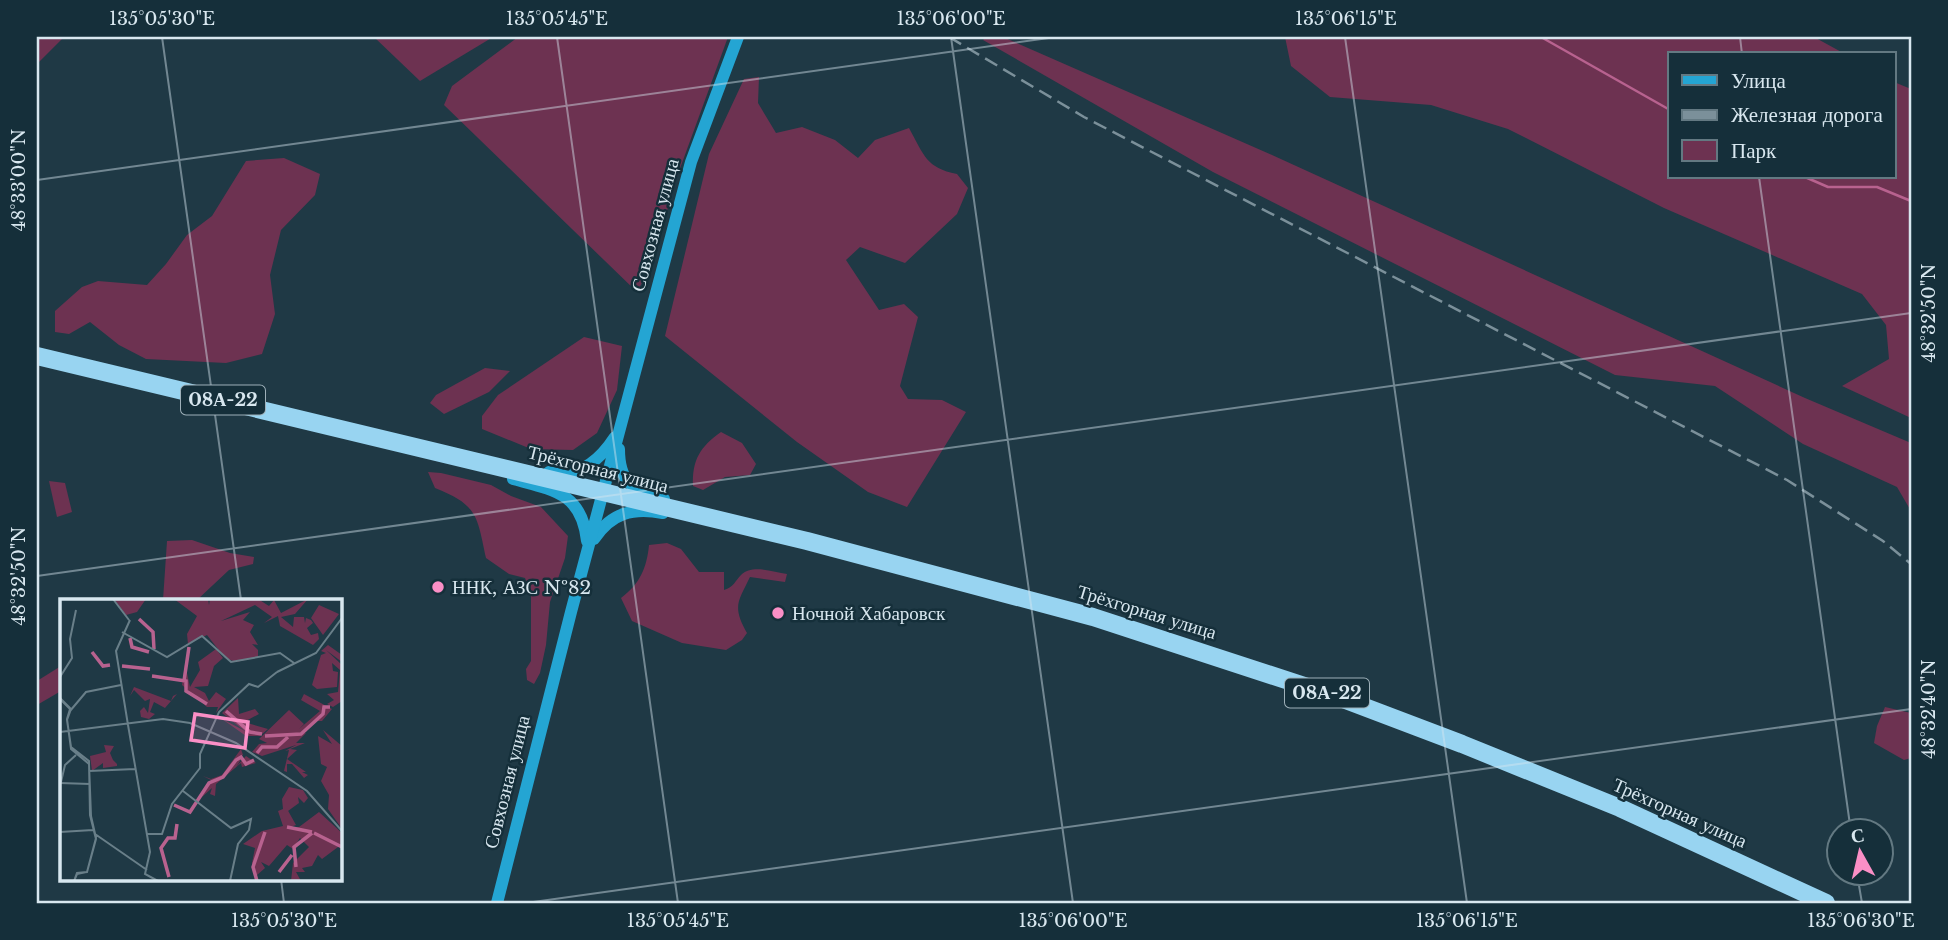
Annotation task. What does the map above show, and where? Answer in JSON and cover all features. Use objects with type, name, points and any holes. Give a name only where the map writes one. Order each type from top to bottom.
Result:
[{"type":"highway","name":"Трёхгорная улица","points":[[37,356],[807,541],[1093,617],[1338,697],[1462,744],[1620,808],[1826,903]]},
{"type":"main road","name":"Совхозная улица","points":[[497,903],[691,162],[738,37]]},
{"type":"main road","points":[[419,447],[463,451],[561,474],[574,472],[600,457],[620,428]]},
{"type":"main road","points":[[620,428],[619,461],[622,476],[631,486],[649,494],[765,525],[807,541]]},
{"type":"main road","points":[[419,447],[459,464],[559,492],[575,505],[583,517],[588,548]]},
{"type":"main road","points":[[588,548],[610,520],[621,513],[636,511],[658,512],[776,539],[807,541]]},
{"type":"green space","points":[[37,37],[64,37],[37,64]]},
{"type":"green space","points":[[374,37],[493,37],[420,81]]},
{"type":"green space","points":[[518,37],[728,37],[678,174],[650,268],[637,292],[444,105],[452,86]]},
{"type":"green space","points":[[986,37],[1003,37],[1272,155],[1805,398],[1911,443],[1911,511],[1897,487],[1803,444],[1715,386],[1615,375],[1213,172],[983,40]]},
{"type":"green space","points":[[1285,37],[1814,37],[1841,52],[1668,52],[1668,178],[1896,178],[1896,83],[1911,89],[1911,418],[1842,386],[1889,359],[1886,325],[1862,294],[1664,208],[1508,129],[1431,105],[1330,97],[1291,66]]},
{"type":"green space","points":[[759,77],[758,103],[776,133],[802,127],[835,140],[858,158],[875,140],[909,128],[927,159],[939,168],[957,174],[968,188],[957,214],[905,263],[860,247],[846,260],[879,310],[904,304],[918,317],[900,386],[908,399],[942,400],[966,412],[907,507],[868,492],[797,442],[665,336],[709,154],[744,79]]},
{"type":"green space","points":[[284,158],[320,174],[315,195],[281,230],[270,275],[275,314],[262,354],[226,363],[146,359],[119,345],[90,322],[69,334],[55,332],[55,311],[82,287],[98,281],[147,285],[187,235],[212,216],[246,161]]},
{"type":"green space","points":[[584,337],[622,346],[617,390],[597,433],[573,450],[531,449],[482,429],[482,416],[498,395]]},
{"type":"green space","points":[[485,368],[510,371],[489,392],[444,414],[430,403],[436,395]]},
{"type":"green space","points":[[721,432],[742,443],[756,464],[750,475],[725,477],[703,490],[693,486],[694,469],[699,455]]},
{"type":"green space","points":[[428,472],[491,485],[541,507],[568,536],[565,558],[550,602],[540,673],[534,684],[527,680],[526,669],[531,661],[531,593],[525,578],[509,574],[486,558],[473,514],[460,500],[435,488]]},
{"type":"green space","points":[[49,481],[65,483],[72,512],[57,517]]},
{"type":"green space","points":[[192,540],[230,553],[254,557],[253,564],[229,570],[198,599],[163,599],[167,541]]},
{"type":"green space","points":[[667,543],[681,549],[699,572],[724,572],[724,590],[751,570],[787,574],[785,582],[750,577],[738,604],[739,616],[747,633],[742,640],[726,650],[682,643],[632,621],[621,598],[641,575],[649,545]]},
{"type":"green space","points":[[60,667],[60,692],[37,705],[37,681]]},
{"type":"green space","points":[[1885,707],[1911,713],[1911,758],[1904,760],[1874,743]]},
{"type":"waterway","points":[[1541,37],[1668,109]]},
{"type":"waterway","points":[[1807,178],[1828,187],[1877,187],[1911,201]]},
{"type":"railway","points":[[949,37],[1084,117],[1787,480],[1883,541],[1911,564]]},
{"type":"place","name":"ННК, АЗС №82","points":[[438,587]]},
{"type":"place","name":"Ночной Хабаровск","points":[[778,613]]}]
